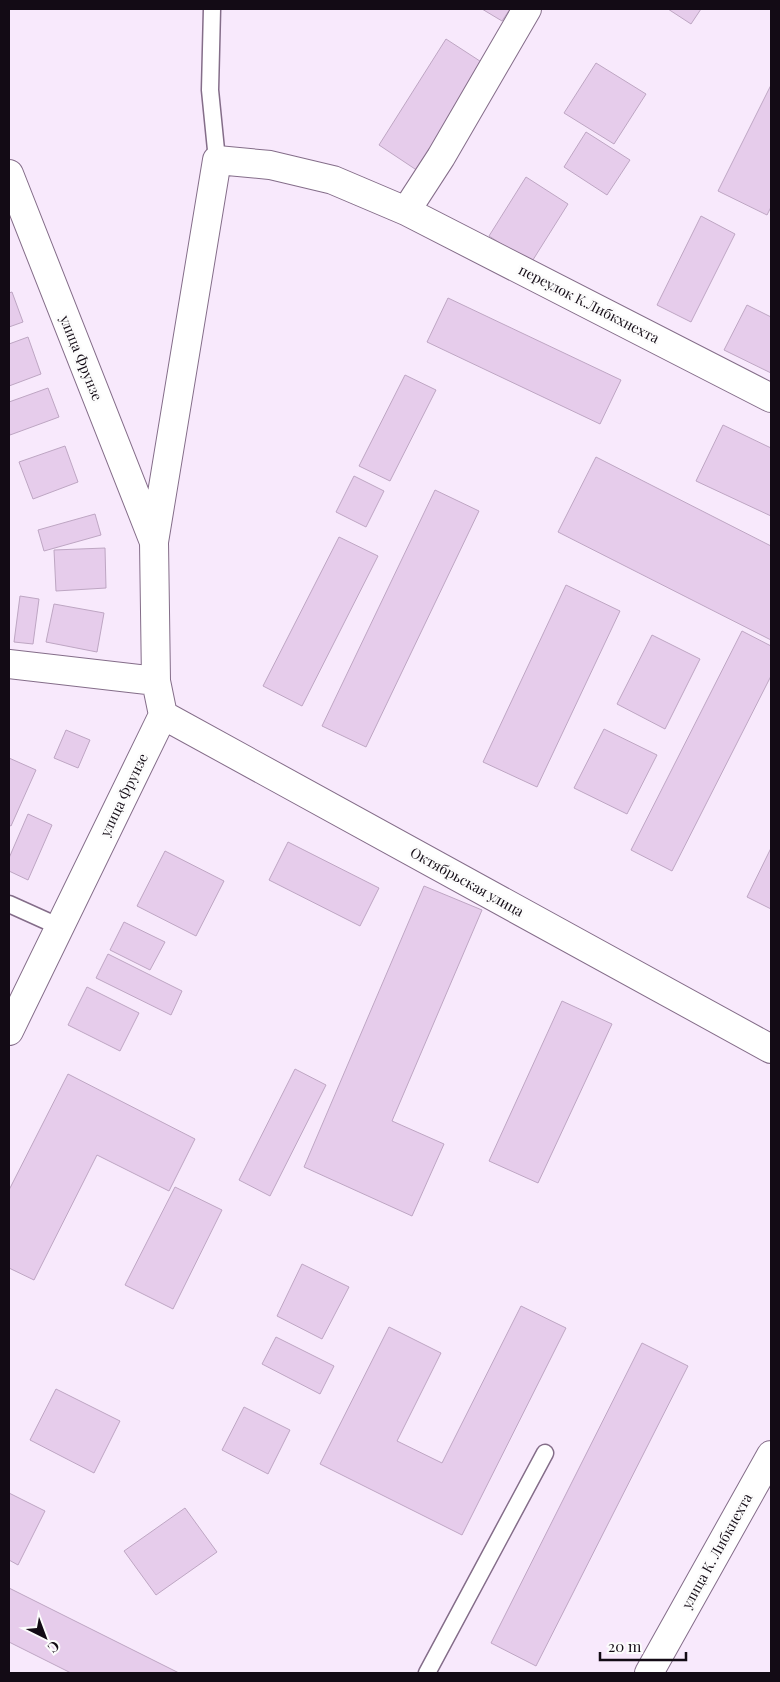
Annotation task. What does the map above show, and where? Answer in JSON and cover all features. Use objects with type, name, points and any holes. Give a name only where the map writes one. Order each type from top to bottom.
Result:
[{"type":"street","points":[[406,211],[441,157],[527,9]]},
{"type":"street","name":"переулок К.Либкхнехта","points":[[217,160],[270,165],[334,180],[406,211],[771,398]]},
{"type":"street","name":"улица Фрунзе","points":[[9,1031],[163,715],[156,681],[154,542],[217,160]]},
{"type":"street","name":"улица Фрунзе","points":[[9,174],[154,542]]},
{"type":"street","points":[[9,664],[156,681]]},
{"type":"street","name":"Октябрьская улица","points":[[163,715],[771,1049]]},
{"type":"street","name":"улица К. Либкнехта","points":[[649,1673],[771,1455]]},
{"type":"lane","points":[[212,9],[210,90],[217,160]]},
{"type":"lane","points":[[9,904],[60,927]]},
{"type":"lane","points":[[428,1673],[544,1453]]},
{"type":"building","points":[[482,9],[510,9],[502,21]]},
{"type":"building","points":[[668,9],[701,9],[691,24]]},
{"type":"building","points":[[446,39],[486,65],[418,171],[379,145]]},
{"type":"building","points":[[596,63],[646,94],[614,144],[564,113]]},
{"type":"building","points":[[771,85],[771,207],[767,215],[718,191]]},
{"type":"building","points":[[586,132],[630,160],[607,195],[564,167]]},
{"type":"building","points":[[526,177],[568,204],[531,263],[489,236]]},
{"type":"building","points":[[701,216],[735,234],[691,322],[657,305]]},
{"type":"building","points":[[12,292],[23,322],[9,327],[9,293]]},
{"type":"building","points":[[448,298],[621,380],[600,424],[427,342]]},
{"type":"building","points":[[747,305],[771,317],[771,373],[724,350]]},
{"type":"building","points":[[28,337],[41,374],[9,386],[9,344]]},
{"type":"building","points":[[405,375],[436,390],[390,481],[359,466]]},
{"type":"building","points":[[48,388],[59,417],[10,435],[9,402]]},
{"type":"building","points":[[723,425],[771,448],[771,516],[696,481]]},
{"type":"building","points":[[65,446],[78,482],[33,499],[19,462]]},
{"type":"building","points":[[596,457],[771,546],[771,640],[558,532]]},
{"type":"building","points":[[354,476],[384,491],[366,527],[336,512]]},
{"type":"building","points":[[435,490],[479,511],[366,747],[322,726]]},
{"type":"building","points":[[95,514],[101,535],[44,551],[38,530]]},
{"type":"building","points":[[339,537],[378,556],[302,706],[263,686]]},
{"type":"building","points":[[105,548],[106,588],[56,591],[54,550]]},
{"type":"building","points":[[566,585],[620,611],[537,787],[483,762]]},
{"type":"building","points":[[20,596],[39,599],[33,644],[14,642]]},
{"type":"building","points":[[54,604],[104,613],[97,652],[46,642]]},
{"type":"building","points":[[742,631],[771,646],[771,676],[672,871],[631,850]]},
{"type":"building","points":[[652,635],[700,659],[665,729],[617,704]]},
{"type":"building","points":[[604,729],[657,755],[627,814],[574,788]]},
{"type":"building","points":[[66,730],[90,740],[78,768],[54,758]]},
{"type":"building","points":[[9,758],[36,770],[11,826],[9,825]]},
{"type":"building","points":[[28,814],[52,825],[28,880],[9,871],[9,858]]},
{"type":"building","points":[[288,842],[379,888],[360,926],[269,880]]},
{"type":"building","points":[[771,848],[771,909],[747,897]]},
{"type":"building","points":[[165,851],[224,881],[196,936],[137,906]]},
{"type":"building","points":[[424,886],[482,910],[392,1121],[444,1144],[412,1216],[304,1167]]},
{"type":"building","points":[[124,922],[165,942],[150,970],[110,950]]},
{"type":"building","points":[[108,954],[182,991],[171,1015],[96,978]]},
{"type":"building","points":[[87,987],[139,1013],[120,1051],[68,1025]]},
{"type":"building","points":[[562,1001],[612,1024],[538,1183],[489,1161]]},
{"type":"building","points":[[295,1069],[326,1085],[270,1196],[239,1180]]},
{"type":"building","points":[[68,1074],[195,1139],[169,1191],[97,1155],[34,1280],[9,1268],[9,1190]]},
{"type":"building","points":[[175,1187],[222,1210],[173,1309],[125,1285]]},
{"type":"building","points":[[302,1264],[349,1287],[322,1339],[277,1316]]},
{"type":"building","points":[[521,1306],[566,1328],[462,1535],[320,1464],[389,1327],[441,1353],[397,1441],[442,1463]]},
{"type":"building","points":[[276,1337],[334,1366],[320,1394],[262,1364]]},
{"type":"building","points":[[642,1343],[688,1366],[536,1666],[491,1643]]},
{"type":"building","points":[[56,1389],[120,1421],[94,1473],[30,1440]]},
{"type":"building","points":[[244,1407],[290,1430],[268,1474],[222,1450]]},
{"type":"building","points":[[9,1493],[45,1511],[18,1565],[9,1560]]},
{"type":"building","points":[[185,1508],[217,1552],[156,1595],[124,1551]]},
{"type":"building","points":[[9,1588],[179,1673],[71,1673],[9,1642]]}]
